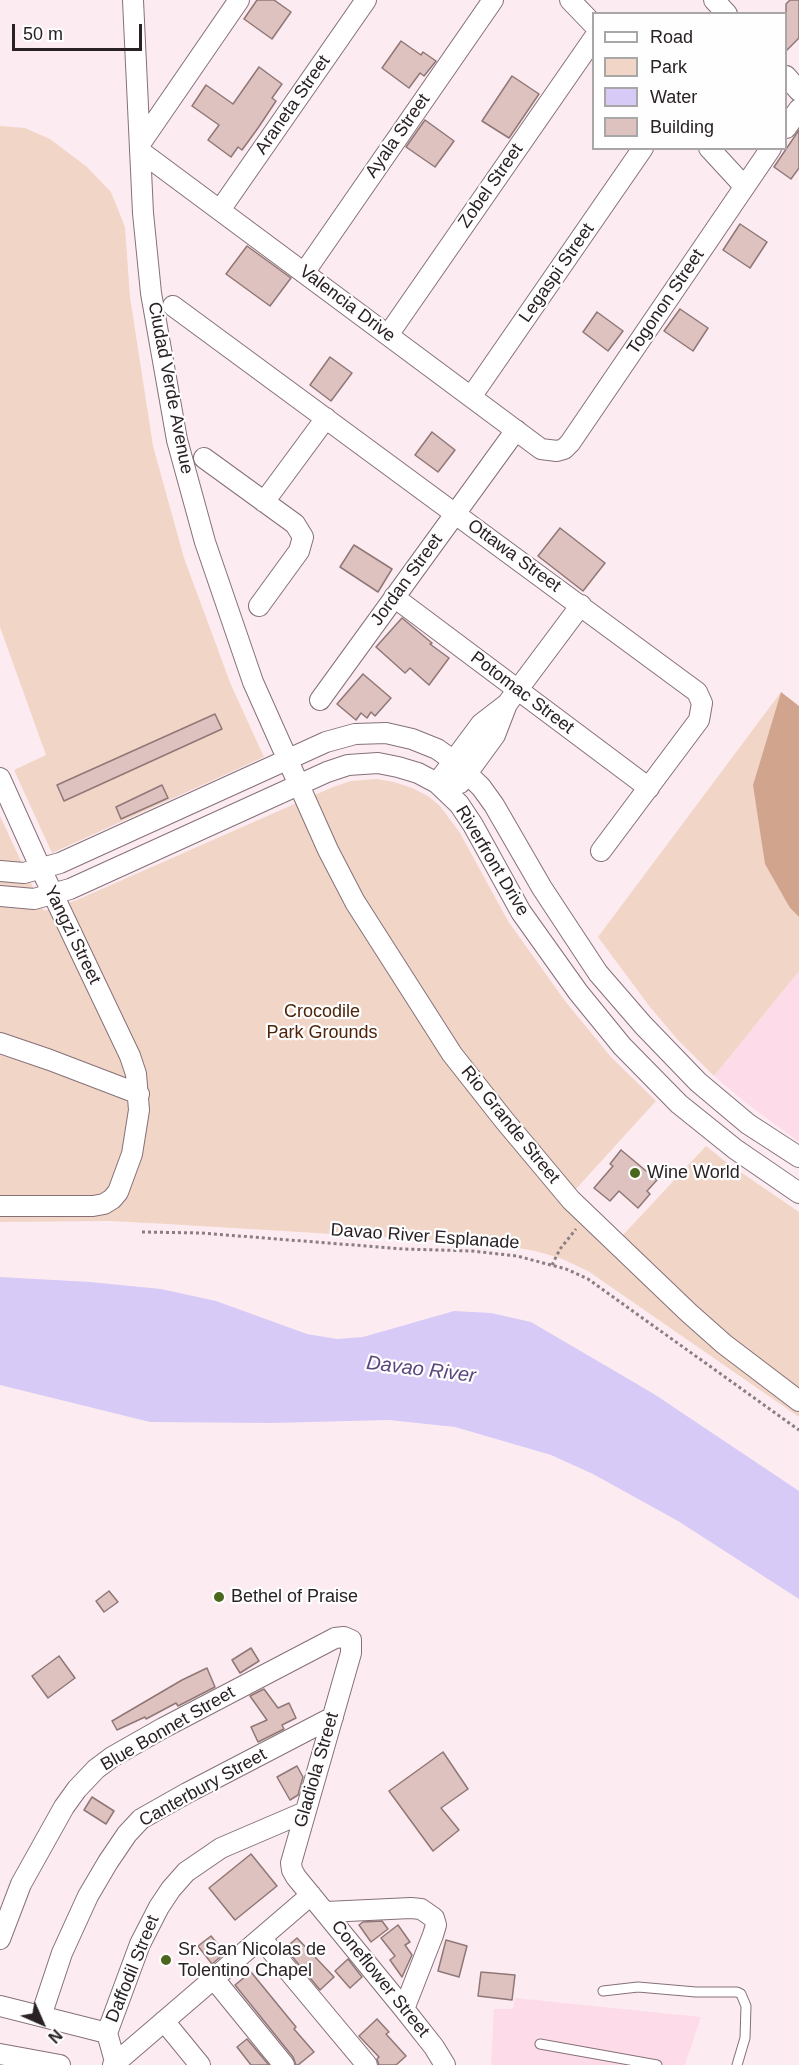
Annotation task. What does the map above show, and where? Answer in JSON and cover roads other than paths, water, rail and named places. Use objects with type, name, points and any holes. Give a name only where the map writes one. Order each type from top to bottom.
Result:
[{"type":"street","name":"Ciudad Verde Avenue","points":[[133,0],[143,213],[151,293],[177,440],[205,542],[234,629],[253,682],[298,786]]},
{"type":"street","points":[[140,147],[239,0]]},
{"type":"street","name":"Araneta Street","points":[[220,210],[366,0]]},
{"type":"street","name":"Ayala Street","points":[[304,273],[492,0]]},
{"type":"street","points":[[570,0],[592,23]]},
{"type":"street","points":[[714,0],[725,12]]},
{"type":"street","name":"Zobel Street","points":[[388,335],[592,41]]},
{"type":"street","points":[[787,77],[799,91]]},
{"type":"street","points":[[787,127],[799,109]]},
{"type":"street","name":"Valencia Drive","points":[[140,147],[220,210],[541,449],[557,451]]},
{"type":"street","name":"Legaspi Street","points":[[471,397],[642,150]]},
{"type":"street","points":[[711,150],[744,186]]},
{"type":"street","name":"Togonon Street","points":[[557,451],[564,449],[570,443],[770,150]]},
{"type":"street","name":"Ottawa Street","points":[[173,306],[693,687],[701,698],[703,710],[699,720],[601,851]]},
{"type":"street","points":[[264,502],[326,418]]},
{"type":"street","name":"Jordan Street","points":[[320,700],[516,430]]},
{"type":"street","points":[[204,458],[295,524],[303,537],[299,551],[260,606]]},
{"type":"street","name":"Potomac Street","points":[[394,597],[512,697],[649,788]]},
{"type":"street","points":[[444,789],[461,767],[495,735],[512,697],[581,605]]},
{"type":"street","name":"Riverfront Drive","points":[[0,872],[24,873],[60,863],[326,742],[355,734],[386,733],[412,739],[437,749],[461,767],[494,805],[542,888],[598,973],[643,1025],[698,1082],[748,1124],[799,1157]]},
{"type":"street","name":"Riverfront Drive","points":[[0,896],[34,899],[53,895],[348,765],[378,763],[418,773],[444,789],[473,825],[521,912],[578,992],[622,1046],[679,1104],[735,1149],[799,1193]]},
{"type":"street","name":"Yangzi Street","points":[[0,778],[130,1056],[139,1094],[137,1130],[132,1154],[118,1192],[112,1199],[104,1204],[93,1206],[0,1206]]},
{"type":"street","name":"Rio Grande Street","points":[[298,786],[356,902],[452,1054],[504,1120],[571,1200],[716,1336],[799,1401]]},
{"type":"street","points":[[0,1043],[139,1094]]},
{"type":"street","name":"Blue Bonnet Street","points":[[0,1940],[21,1884],[64,1807],[96,1769],[139,1741],[335,1638],[344,1637],[351,1640]]},
{"type":"street","name":"Gladiola Street","points":[[311,1894],[296,1876],[291,1863],[351,1653],[351,1640]]},
{"type":"street","name":"Canterbury Street","points":[[40,2016],[62,1953],[88,1896],[127,1834],[141,1820],[187,1793],[333,1717]]},
{"type":"street","name":"Daffodil Street","points":[[115,2065],[107,2033],[140,1944],[159,1907],[186,1872],[222,1848],[305,1812]]},
{"type":"street","points":[[115,2065],[311,1894]]},
{"type":"street","name":"Coneflower Street","points":[[311,1894],[434,2047],[445,2065]]},
{"type":"street","points":[[326,1912],[411,1908],[421,1909],[434,1918],[436,1925],[434,1935],[404,2009]]},
{"type":"street","points":[[261,1938],[367,2065]]},
{"type":"street","points":[[214,1979],[285,2065]]},
{"type":"street","points":[[0,2006],[107,2033]]},
{"type":"street","points":[[164,2021],[200,2065]]},
{"type":"street","points":[[0,2054],[60,2065]]},
{"type":"lane","points":[[603,1991],[638,1987],[741,1994],[746,2006],[745,2038],[737,2065]]},
{"type":"lane","points":[[540,2044],[657,2065]]},
{"type":"water","name":"Davao River","points":[[0,1277],[161,1289],[216,1301],[307,1334],[337,1339],[363,1337],[454,1311],[491,1313],[531,1322],[654,1394],[799,1491],[799,1599],[678,1521],[593,1474],[551,1455],[455,1427],[389,1420],[271,1423],[150,1422],[0,1385]]},
{"type":"place","name":"Wine World","points":[[635,1173]]},
{"type":"place","name":"Bethel of Praise","points":[[219,1597]]},
{"type":"place","name":"Sr. San Nicolas de Tolentino Chapel","points":[[166,1960]]},
{"type":"park label","name":"Crocodile Park Grounds","points":[[322,1022]]}]
